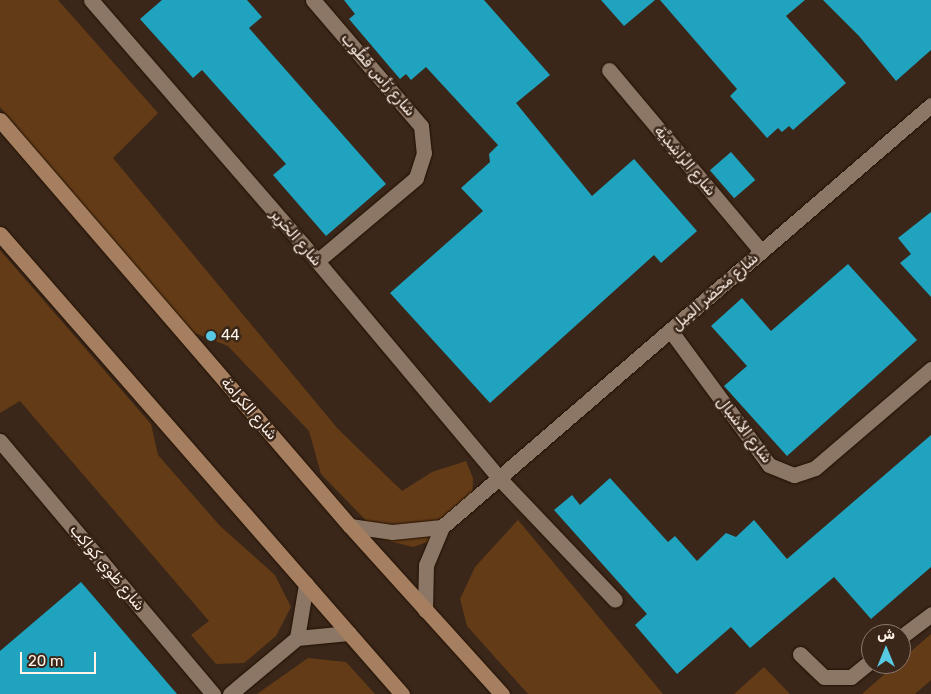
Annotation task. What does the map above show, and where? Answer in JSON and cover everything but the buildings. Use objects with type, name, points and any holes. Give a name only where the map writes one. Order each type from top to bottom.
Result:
[{"type":"main road","name":"شارع الكرامة","points":[[0,120],[350,526],[502,694]]},
{"type":"main road","points":[[0,234],[402,694]]},
{"type":"street","name":"شارع الحَرِير","points":[[91,0],[317,261],[499,478]]},
{"type":"street","name":"شارع رَأس قَطُّوب","points":[[313,0],[421,126],[424,153],[416,178],[317,261]]},
{"type":"street","name":"شارع الرَّاشِدِيَّة","points":[[609,70],[761,252]]},
{"type":"street","name":"شارع مَحضَر المِيل","points":[[425,610],[426,565],[442,526],[931,105]]},
{"type":"street","name":"شارع الأشبال","points":[[670,330],[768,465],[794,475],[815,468],[931,369]]},
{"type":"street","name":"شارع طَوِي كِواكِب","points":[[0,441],[213,694]]},
{"type":"street","points":[[499,478],[615,600]]},
{"type":"street","points":[[350,526],[392,532],[442,526]]},
{"type":"street","points":[[297,638],[306,584]]},
{"type":"street","points":[[911,629],[931,614]]},
{"type":"street","points":[[230,694],[297,638],[349,633]]},
{"type":"street","points":[[800,654],[824,677],[851,677],[861,669]]},
{"type":"shaded area","points":[[0,0],[58,0],[158,113],[113,158],[338,429],[402,491],[432,472],[466,461],[473,478],[472,506],[436,539],[413,547],[385,540],[321,474],[309,431],[228,346],[187,330],[0,107]]},
{"type":"shaded area","points":[[0,250],[151,424],[158,455],[220,526],[275,575],[291,607],[276,636],[244,663],[216,664],[191,635],[209,621],[20,401],[0,413]]},
{"type":"shaded area","points":[[518,520],[663,694],[528,694],[467,626],[460,599],[475,567]]},
{"type":"shaded area","points":[[931,634],[931,680],[915,694],[862,694],[885,674],[911,674],[911,651]]},
{"type":"shaded area","points":[[308,658],[346,662],[375,694],[257,694]]},
{"type":"shaded area","points":[[764,667],[790,694],[734,694]]},
{"type":"place","name":"44","points":[[211,336]]}]
